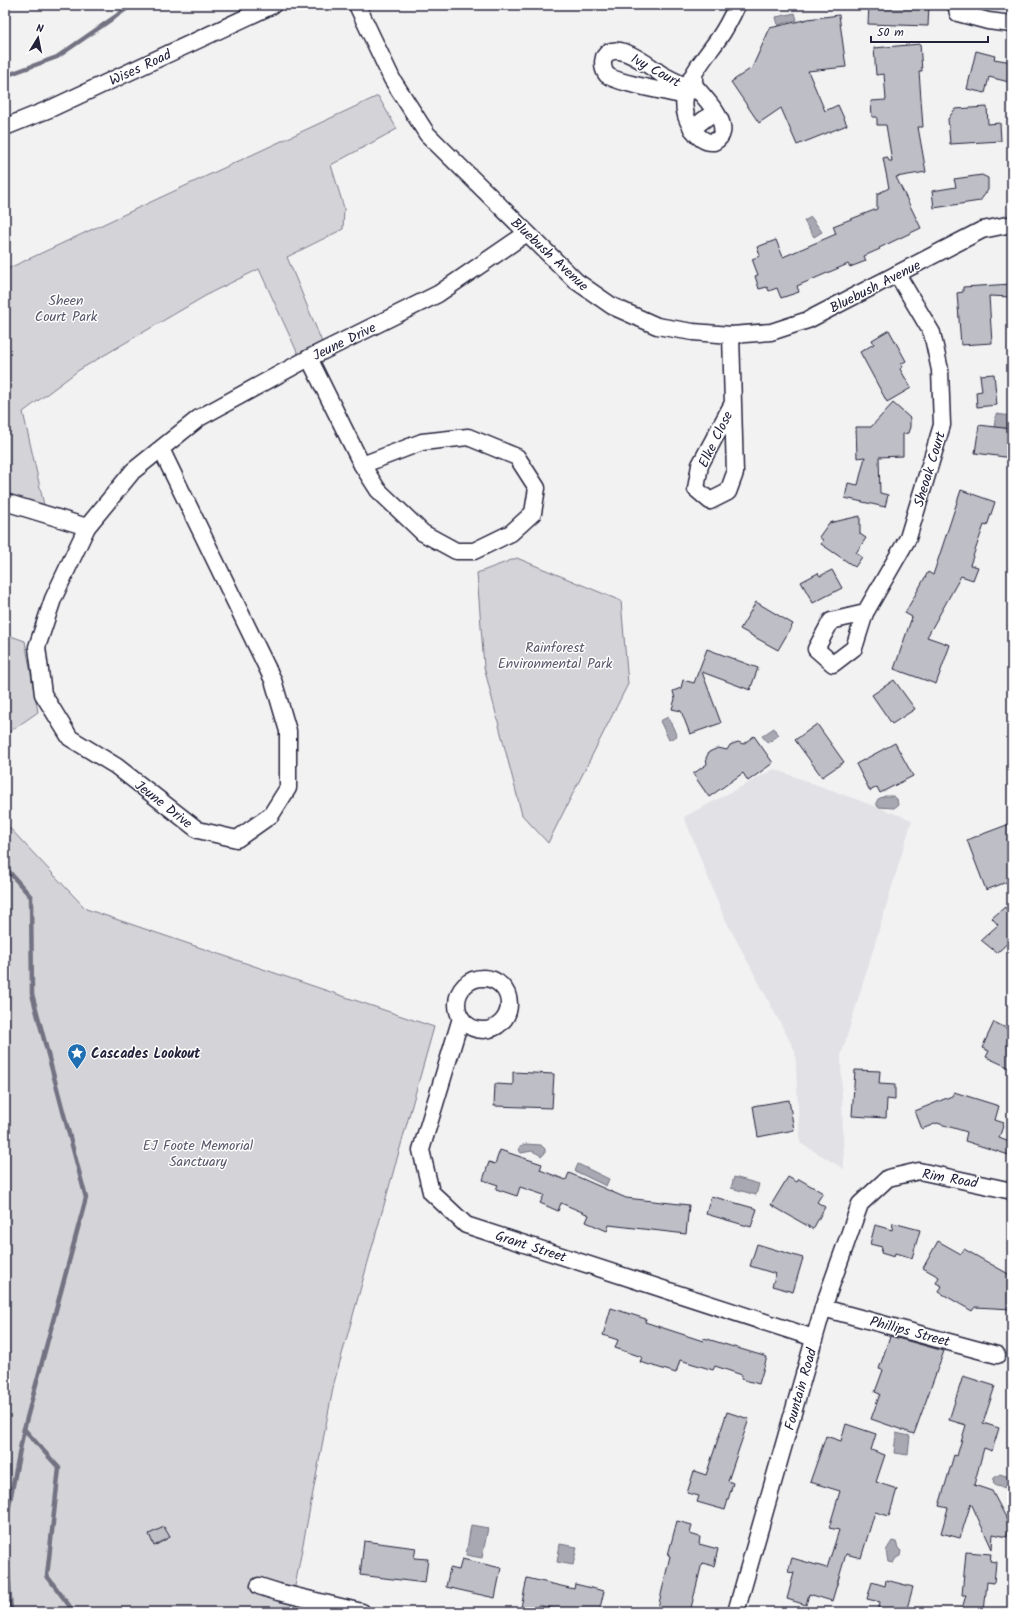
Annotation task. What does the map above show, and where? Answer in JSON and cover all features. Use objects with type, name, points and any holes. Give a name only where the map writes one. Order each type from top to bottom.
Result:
[{"type":"street","name":"Wises Road","points":[[5,127],[52,108],[273,5]]},
{"type":"street","name":"Bluebush Avenue","points":[[357,5],[392,80],[427,134],[576,282],[612,306],[657,326],[692,332],[731,335],[772,332],[808,320],[982,230],[1012,224]]},
{"type":"street","name":"Ivy Court","points":[[620,80],[605,72],[603,66],[604,57],[609,52],[614,51],[629,54],[692,88],[720,118],[723,126],[721,135],[716,141],[709,142],[703,140],[692,129],[684,111],[692,88],[700,64],[723,32],[737,5]]},
{"type":"street","points":[[956,5],[958,12],[988,21],[1012,24]]},
{"type":"street","points":[[629,54],[620,80],[692,88]]},
{"type":"street","points":[[692,129],[715,111]]},
{"type":"street","name":"Jeune Drive","points":[[161,450],[273,680],[288,732],[288,788],[271,815],[237,840],[198,830],[116,766],[70,738],[43,694],[37,647],[53,599],[87,527],[133,471],[199,418],[309,358],[438,294],[527,233]]},
{"type":"street","name":"Sheoak Court","points":[[865,613],[908,538],[942,425],[940,370],[932,333],[898,274]]},
{"type":"street","name":"Elke Close","points":[[731,335],[733,403],[735,473],[728,492],[710,501],[696,489],[700,465],[733,403]]},
{"type":"street","points":[[309,358],[362,465],[378,490],[423,533],[456,551],[474,551],[511,533],[533,512],[536,488],[517,457],[468,437],[422,442],[362,465]]},
{"type":"street","points":[[5,502],[87,527]]},
{"type":"street","name":"Grant Street","points":[[461,1018],[421,1150],[431,1192],[466,1225],[814,1338]]},
{"type":"street","name":"Rim Road","points":[[888,1178],[919,1171],[1012,1191]]},
{"type":"street","name":"Fountain Road","points":[[737,1612],[823,1308],[860,1204],[888,1178]]},
{"type":"street","name":"Phillips Street","points":[[823,1308],[997,1355]]},
{"type":"street","points":[[259,1586],[362,1612]]},
{"type":"shaded area","points":[[795,13],[797,20],[778,25],[776,17]]},
{"type":"shaded area","points":[[811,217],[822,232],[814,237],[804,221]]},
{"type":"shaded area","points":[[996,414],[1012,416],[1012,429],[994,427]]},
{"type":"shaded area","points":[[668,717],[677,736],[669,740],[660,721]]},
{"type":"shaded area","points":[[774,728],[779,735],[768,743],[762,736]]},
{"type":"shaded area","points":[[774,769],[912,820],[841,1056],[844,1169],[800,1143],[795,1051],[723,915],[684,817]]},
{"type":"shaded area","points":[[885,796],[893,796],[897,799],[898,805],[894,808],[878,807],[876,803],[878,799]]},
{"type":"shaded area","points":[[526,1144],[541,1145],[545,1149],[545,1153],[542,1156],[532,1151],[521,1153],[519,1150],[520,1146]]},
{"type":"shaded area","points":[[578,1164],[609,1179],[606,1186],[575,1171]]},
{"type":"shaded area","points":[[734,1177],[759,1184],[756,1195],[731,1188]]},
{"type":"shaded area","points":[[896,1433],[910,1436],[908,1455],[894,1453]]},
{"type":"shaded area","points":[[1000,1474],[1012,1478],[1012,1489],[996,1486],[993,1483],[994,1478]]},
{"type":"shaded area","points":[[471,1525],[488,1528],[482,1558],[466,1555]]},
{"type":"shaded area","points":[[892,1541],[896,1542],[901,1551],[900,1556],[896,1558],[893,1563],[888,1562],[886,1553]]},
{"type":"shaded area","points":[[560,1544],[577,1547],[573,1565],[557,1562]]},
{"type":"green space","name":"Sheen Court Park","points":[[378,96],[397,129],[331,165],[344,208],[343,229],[287,257],[322,342],[299,356],[259,269],[212,292],[79,370],[23,412],[44,505],[5,495],[5,270]]},
{"type":"green space","name":"Rainforest Environmental Park","points":[[517,558],[621,601],[628,684],[548,843],[522,815],[484,667],[477,573]]},
{"type":"green space","points":[[5,634],[25,641],[38,712],[5,735]]},
{"type":"green space","name":"EJ Foote Memorial Sanctuary","points":[[5,823],[86,909],[434,1027],[334,1383],[290,1612],[5,1612]]},
{"type":"building","points":[[869,5],[929,5],[928,26],[868,24]]},
{"type":"building","points":[[839,15],[846,67],[808,71],[825,111],[838,105],[847,125],[797,145],[781,108],[759,123],[731,82],[750,69],[751,70],[770,28],[808,19]]},
{"type":"building","points":[[920,44],[922,71],[919,71],[923,127],[918,127],[926,172],[896,177],[921,228],[864,256],[866,261],[850,267],[848,264],[797,286],[799,292],[781,298],[777,288],[769,291],[767,287],[759,289],[755,276],[758,275],[752,259],[760,256],[757,247],[776,240],[783,257],[836,234],[833,226],[877,209],[877,194],[889,188],[883,158],[887,157],[889,161],[892,161],[886,125],[877,125],[877,117],[872,117],[871,101],[886,100],[884,74],[876,75],[874,48]]},
{"type":"building","points":[[976,51],[995,56],[994,59],[1012,62],[1009,82],[989,77],[985,93],[967,89]]},
{"type":"building","points":[[987,107],[988,124],[1000,123],[1001,141],[950,144],[948,119],[955,109]]},
{"type":"building","points":[[982,175],[988,178],[988,190],[980,201],[934,208],[932,191],[956,187],[954,179]]},
{"type":"building","points":[[1012,284],[1012,297],[989,296],[992,343],[961,345],[957,293],[963,292],[963,287]]},
{"type":"building","points":[[889,330],[906,361],[901,364],[903,367],[900,369],[911,388],[887,402],[860,352],[874,344],[872,340]]},
{"type":"building","points":[[994,374],[997,405],[977,407],[976,392],[982,391],[980,375]]},
{"type":"building","points":[[893,403],[910,418],[910,427],[908,433],[903,434],[903,456],[879,457],[880,493],[888,495],[885,507],[845,498],[848,483],[858,485],[865,457],[857,458],[856,427],[871,427]]},
{"type":"building","points":[[979,425],[1012,429],[1012,458],[975,453]]},
{"type":"building","points":[[961,490],[995,502],[987,526],[984,525],[970,565],[978,567],[973,580],[961,576],[927,637],[950,645],[936,684],[894,669],[912,617],[905,613],[928,572],[933,575]]},
{"type":"building","points":[[860,516],[860,534],[866,538],[856,553],[862,557],[855,567],[821,544],[823,540],[819,537],[829,523]]},
{"type":"building","points":[[832,570],[842,588],[813,603],[801,582],[818,573],[820,576]]},
{"type":"building","points":[[756,602],[793,624],[778,650],[740,629]]},
{"type":"building","points":[[707,649],[758,668],[750,690],[702,672],[721,723],[690,734],[681,711],[672,709],[675,699],[673,691],[681,688],[683,680],[694,683]]},
{"type":"building","points":[[894,680],[915,709],[892,724],[872,695]]},
{"type":"building","points":[[817,724],[844,762],[822,777],[795,740]]},
{"type":"building","points":[[754,736],[773,763],[748,781],[743,773],[709,797],[693,774],[707,764],[706,758],[709,752],[718,748],[727,750],[730,745],[738,742],[743,744]]},
{"type":"building","points":[[895,743],[913,776],[880,793],[877,787],[870,791],[856,764]]},
{"type":"building","points":[[1012,823],[1012,880],[986,890],[967,840]]},
{"type":"building","points":[[1005,907],[1010,914],[1012,912],[1012,939],[997,953],[981,940],[998,925],[992,918]]},
{"type":"building","points":[[994,1022],[1012,1031],[1012,1069],[986,1057],[989,1051],[982,1048]]},
{"type":"building","points":[[855,1070],[880,1071],[879,1084],[895,1085],[895,1100],[887,1099],[886,1118],[852,1116]]},
{"type":"building","points":[[513,1072],[554,1074],[552,1108],[494,1106],[495,1084],[513,1085]]},
{"type":"building","points":[[954,1092],[999,1106],[995,1120],[1004,1123],[999,1138],[1012,1143],[1012,1156],[965,1141],[967,1132],[937,1123],[922,1129],[915,1111],[952,1096]]},
{"type":"building","points":[[789,1100],[794,1130],[758,1137],[753,1106]]},
{"type":"building","points":[[500,1150],[542,1164],[540,1170],[566,1180],[569,1173],[626,1198],[689,1205],[686,1234],[609,1225],[607,1231],[586,1222],[589,1215],[561,1203],[558,1211],[540,1203],[544,1195],[520,1187],[517,1196],[496,1189],[498,1185],[483,1180],[489,1162],[495,1164]]},
{"type":"building","points":[[788,1177],[797,1182],[799,1179],[823,1193],[817,1202],[825,1207],[813,1229],[771,1205]]},
{"type":"building","points":[[711,1196],[757,1209],[751,1227],[706,1214]]},
{"type":"building","points":[[893,1223],[920,1230],[912,1258],[895,1253],[894,1257],[881,1253],[882,1247],[870,1244],[875,1225],[892,1230]]},
{"type":"building","points":[[938,1241],[961,1254],[964,1249],[1012,1276],[1012,1309],[975,1307],[972,1311],[939,1292],[942,1286],[936,1283],[939,1277],[923,1268]]},
{"type":"building","points":[[757,1244],[803,1258],[793,1292],[772,1286],[776,1274],[750,1266]]},
{"type":"building","points":[[611,1308],[646,1319],[645,1322],[703,1341],[704,1338],[767,1357],[759,1384],[741,1379],[742,1375],[715,1366],[713,1370],[680,1360],[676,1373],[640,1362],[642,1357],[615,1348],[618,1340],[603,1335]]},
{"type":"building","points":[[890,1336],[944,1351],[914,1434],[871,1419],[880,1394],[875,1392],[883,1370],[879,1369]]},
{"type":"building","points":[[963,1376],[995,1386],[983,1423],[999,1428],[992,1451],[984,1448],[974,1485],[992,1491],[1010,1525],[1007,1537],[993,1534],[992,1549],[971,1503],[960,1538],[941,1533],[948,1508],[939,1506],[954,1455],[957,1456],[966,1425],[949,1420]]},
{"type":"building","points":[[727,1412],[749,1419],[728,1481],[733,1483],[725,1510],[697,1502],[699,1496],[687,1493],[694,1471],[706,1475]]},
{"type":"building","points":[[846,1424],[876,1434],[871,1450],[885,1455],[876,1482],[897,1489],[889,1516],[875,1512],[861,1558],[846,1554],[832,1601],[809,1594],[806,1605],[787,1599],[794,1573],[788,1572],[792,1558],[827,1568],[839,1530],[829,1528],[840,1491],[810,1482],[826,1436],[841,1441]]},
{"type":"building","points":[[677,1521],[692,1525],[690,1534],[700,1537],[699,1544],[718,1549],[714,1566],[702,1563],[690,1612],[657,1612],[670,1556],[668,1555]]},
{"type":"building","points":[[164,1527],[170,1537],[154,1546],[149,1534]]},
{"type":"building","points":[[364,1541],[416,1548],[414,1558],[428,1559],[425,1583],[360,1575]]},
{"type":"building","points":[[966,1552],[991,1554],[990,1561],[996,1562],[994,1583],[987,1582],[984,1612],[961,1612],[966,1595],[962,1595]]},
{"type":"building","points":[[462,1559],[501,1568],[495,1598],[446,1587],[450,1568],[459,1570]]},
{"type":"building","points":[[527,1578],[574,1589],[575,1584],[604,1591],[599,1612],[567,1612],[538,1605],[536,1612],[520,1612]]},
{"type":"building","points":[[886,1580],[913,1587],[906,1612],[878,1612],[880,1602],[867,1599],[872,1582],[885,1586]]},
{"type":"waterway","points":[[5,76],[57,57],[132,5]]},
{"type":"waterway","points":[[5,867],[31,897],[32,994],[86,1198],[24,1429],[5,1526],[11,1612]]},
{"type":"waterway","points":[[24,1429],[59,1468],[47,1576],[74,1612]]},
{"type":"place","name":"Cascades Lookout","points":[[77,1070]]}]
